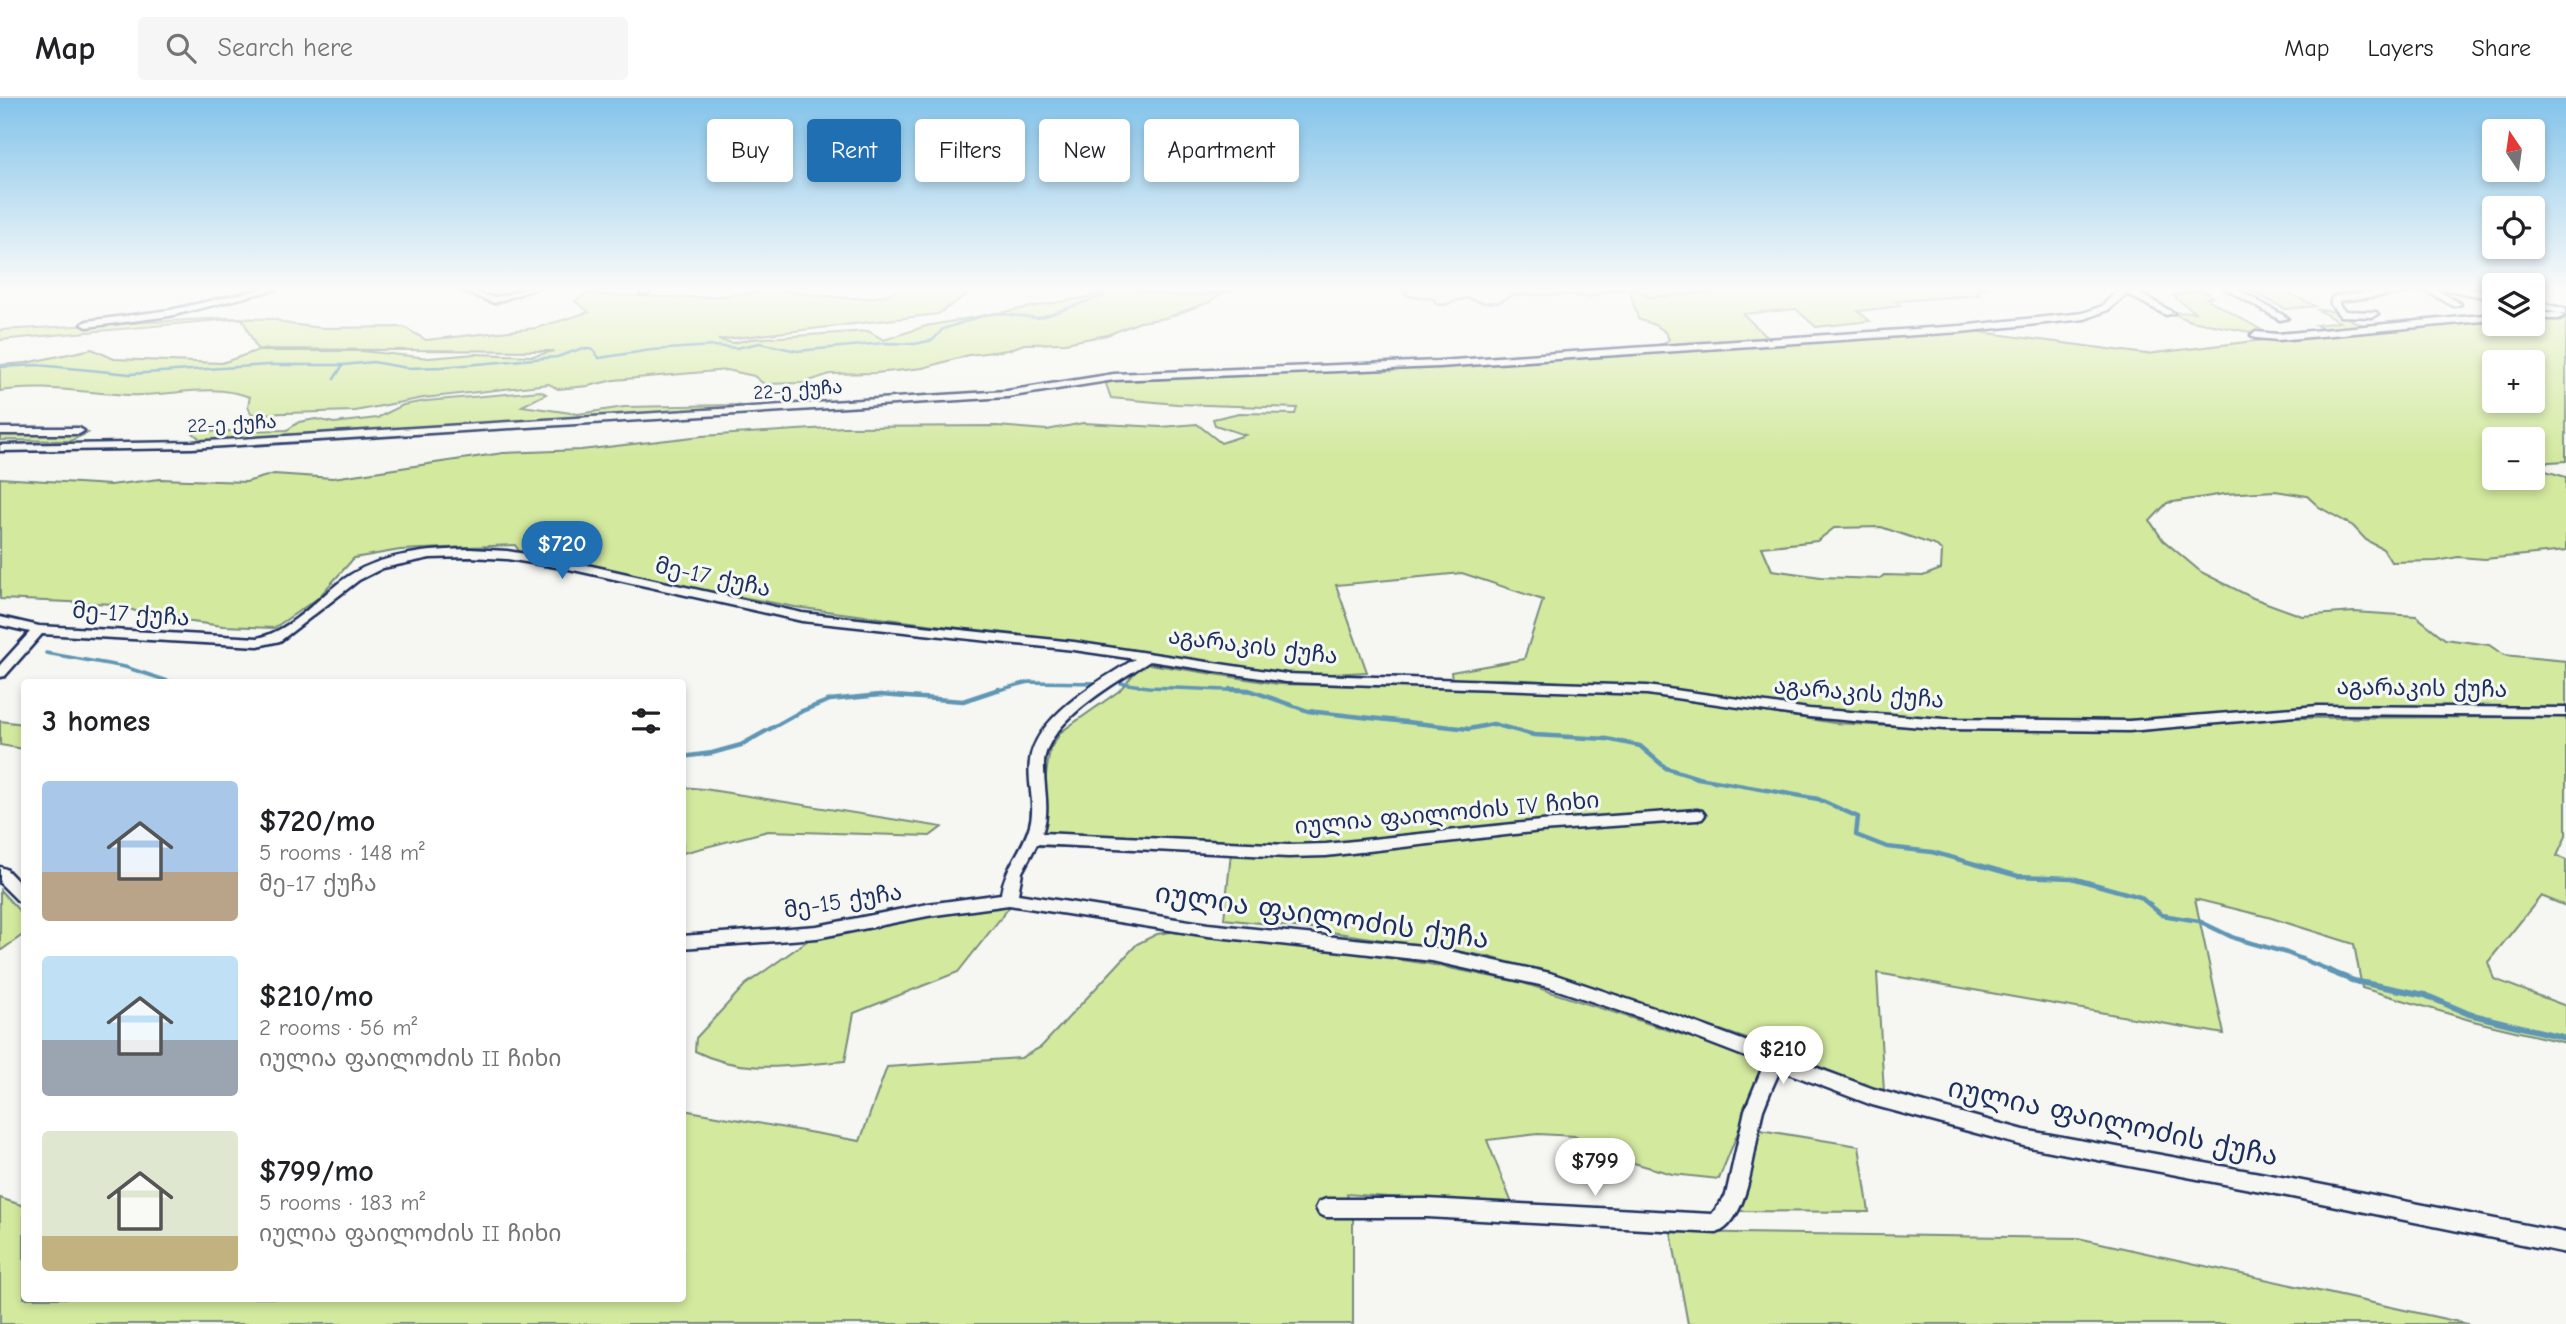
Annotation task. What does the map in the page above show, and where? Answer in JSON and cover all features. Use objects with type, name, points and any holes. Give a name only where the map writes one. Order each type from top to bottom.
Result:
[{"type":"street","name":"22-ე ქუჩა","points":[[0,448],[192,444],[553,423],[1007,394],[1114,377],[1439,364],[1596,351],[1745,344]]},
{"type":"street","points":[[0,431],[79,431]]},
{"type":"street","name":"მე-17 ქუჩა","points":[[0,621],[39,630],[258,642],[275,638],[355,576],[379,565],[430,554],[470,553],[507,555],[569,565],[802,617],[1149,656]]},
{"type":"street","points":[[0,673],[39,630]]},
{"type":"street","points":[[1009,899],[1014,874],[1033,838],[1040,802],[1037,760],[1045,736],[1063,716],[1149,656]]},
{"type":"street","name":"აგარაკის ქუჩა","points":[[1149,656],[1286,678],[1647,690],[1809,713],[1944,724],[2130,726],[2318,710],[2566,712]]},
{"type":"street","name":"იულია ფაილოძის IV ჩიხი","points":[[1033,838],[1288,851],[1326,850],[1541,826],[1697,815]]},
{"type":"street","points":[[0,873],[21,894]]},
{"type":"street","name":"მე-15 ქუჩა","points":[[686,942],[817,932],[928,910],[1009,899]]},
{"type":"street","name":"იულია ფაილოძის ქუჩა","points":[[1009,899],[1208,930],[1432,954],[1550,980],[1674,1022],[1872,1097],[2024,1138],[2566,1243]]},
{"type":"street","points":[[1326,1208],[1427,1208],[1717,1224],[1735,1198],[1754,1110],[1774,1062]]},
{"type":"green space","points":[[255,344],[1023,344],[923,368],[830,374],[803,383],[764,384],[754,376],[727,370],[614,380],[558,389],[549,384],[423,398],[355,411],[251,414],[248,406],[250,397],[204,390],[144,395],[48,389],[0,391],[0,365],[26,363],[92,349],[114,359],[222,363],[256,351],[361,351],[429,358],[475,354],[533,356],[554,351],[257,349]]},
{"type":"green space","points":[[1663,344],[1707,344],[1636,349]]},
{"type":"green space","points":[[1782,344],[2072,344],[2146,354],[2228,344],[2566,344],[2566,461],[2545,462],[2545,427],[2482,427],[2482,490],[2545,490],[2545,471],[2566,477],[2566,551],[2485,559],[2458,557],[2437,561],[2391,562],[2383,549],[2366,540],[2353,526],[2319,507],[2307,496],[2275,491],[2224,494],[2167,503],[2150,521],[2163,540],[2201,572],[2253,598],[2302,616],[2354,612],[2416,616],[2445,639],[2489,645],[2504,655],[2566,661],[2566,707],[2319,706],[2086,723],[2005,718],[1943,720],[1774,706],[1651,687],[1505,679],[1452,681],[1451,672],[1524,659],[1543,600],[1462,573],[1336,585],[1367,672],[1295,676],[1112,648],[795,607],[640,578],[519,551],[515,545],[400,550],[354,558],[318,598],[274,628],[223,626],[153,617],[115,604],[0,599],[0,478],[110,485],[160,479],[246,482],[274,474],[333,478],[503,453],[581,450],[702,436],[844,427],[997,426],[1047,430],[1083,423],[1161,427],[1197,424],[1221,443],[1245,435],[1215,425],[1213,419],[1239,413],[1295,414],[1297,408],[1177,404],[1111,398],[1106,384],[1112,379],[1154,380],[1312,369],[1438,367],[1522,359]],"holes":[[[1881,527],[1937,546],[1942,551],[1941,569],[1923,576],[1884,575],[1879,579],[1821,577],[1772,570],[1762,547],[1817,541],[1834,528]]]},
{"type":"green space","points":[[541,391],[546,394],[522,406],[578,414],[624,407],[745,407],[224,440],[201,440],[192,432],[287,430],[299,422],[316,419],[334,423],[377,418],[403,405],[426,401]]},
{"type":"green space","points":[[0,433],[88,433],[70,441],[0,440]]},
{"type":"green space","points":[[1143,663],[1278,684],[1495,689],[1507,687],[1649,693],[1834,723],[1909,727],[2131,732],[2280,718],[2566,717],[2566,836],[2557,856],[2566,860],[2566,906],[2541,896],[2488,962],[2494,979],[2566,1006],[2566,1043],[2473,1021],[2362,988],[2354,944],[2268,917],[2195,899],[2224,1034],[1877,973],[1884,1092],[1750,1040],[1563,977],[1486,956],[1312,929],[1224,919],[1231,853],[1035,846],[1050,749],[1061,732],[1119,691]]},
{"type":"green space","points":[[0,721],[21,724],[21,748],[0,745]]},
{"type":"green space","points":[[686,787],[942,827],[930,836],[768,831],[686,852]]},
{"type":"green space","points":[[0,890],[21,913],[21,936],[0,951]]},
{"type":"green space","points":[[1011,905],[958,972],[854,1013],[845,1061],[750,1066],[713,1059],[695,1051],[696,1038],[745,985],[814,936],[949,911]]},
{"type":"green space","points":[[1177,931],[1299,945],[1429,964],[1523,983],[1739,1053],[1757,1062],[1762,1073],[1719,1179],[1672,1174],[1613,1157],[1575,1136],[1538,1134],[1487,1140],[1513,1206],[1347,1194],[1353,1215],[1353,1324],[0,1324],[0,1198],[21,1205],[21,1302],[686,1302],[686,1111],[860,1141],[887,1067],[1021,1058],[1041,1047],[1137,944],[1157,934]]},
{"type":"green space","points":[[1760,1130],[1859,1146],[1869,1212],[1739,1211]]},
{"type":"green space","points":[[1671,1232],[2078,1238],[2468,1324],[1688,1324]]},
{"type":"waterway","points":[[343,365],[373,362],[407,368],[442,367],[557,357],[583,348],[593,350],[599,358],[651,350],[713,346],[736,348],[754,344]]},
{"type":"waterway","points":[[766,344],[797,351],[871,344]]},
{"type":"waterway","points":[[0,367],[38,365],[130,374],[267,365],[343,365]]},
{"type":"waterway","points":[[334,379],[343,365]]},
{"type":"waterway","points":[[46,653],[125,667],[162,679]]},
{"type":"waterway","points":[[995,691],[1029,682],[1099,683]]},
{"type":"waterway","points":[[1121,683],[1148,687],[1252,691]]},
{"type":"waterway","points":[[686,756],[741,745],[802,711],[830,700],[880,695],[963,701],[999,689]]},
{"type":"waterway","points":[[1230,689],[1252,691]]},
{"type":"waterway","points":[[1252,691],[1308,711],[1469,729],[1493,724],[1534,735],[1607,739],[1640,746],[1666,768],[1698,778],[1818,799],[1858,817],[1856,835],[1887,847],[1932,852],[2018,876],[2072,878],[2140,897],[2162,915],[2199,921],[2234,938],[2287,953],[2334,972]]},
{"type":"waterway","points":[[2329,971],[2354,981],[2425,995],[2469,1014],[2566,1038]]}]
